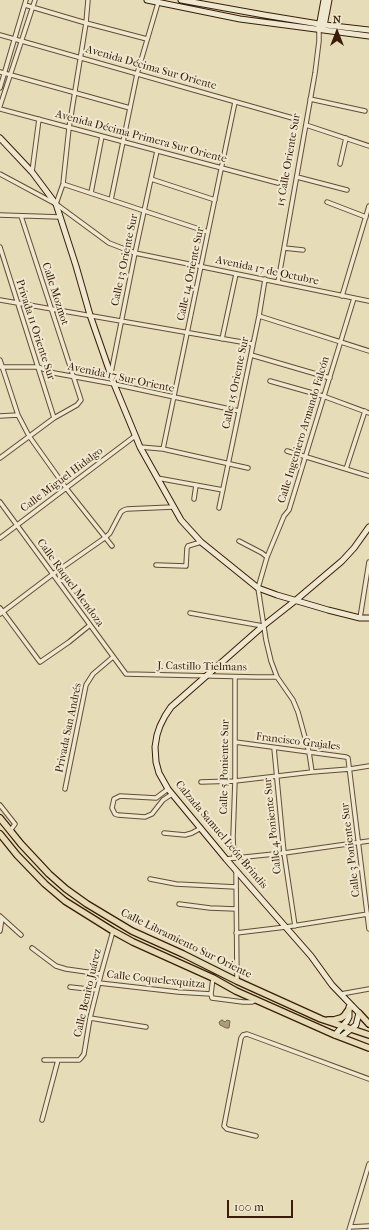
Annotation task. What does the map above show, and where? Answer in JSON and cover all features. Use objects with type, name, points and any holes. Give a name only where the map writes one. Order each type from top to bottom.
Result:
[{"type":"main road","name":"Calle Libramiento Sur Oriente","points":[[0,818],[49,874],[66,889],[87,904],[132,931],[321,1019],[369,1035]]},
{"type":"main road","name":"Calle Libramiento Sur Oriente","points":[[0,834],[17,855],[45,884],[65,901],[113,931],[133,942],[213,978],[236,991],[335,1035],[369,1048]]},
{"type":"main road","points":[[321,1019],[334,1020],[341,1018],[349,1009]]},
{"type":"main road","points":[[359,1013],[369,1024]]},
{"type":"street","points":[[0,88],[2,73],[15,39],[26,0]]},
{"type":"street","points":[[0,106],[35,0]]},
{"type":"street","points":[[56,204],[63,184],[69,128],[86,23],[88,0]]},
{"type":"street","points":[[147,0],[158,1],[240,19],[369,30]]},
{"type":"street","points":[[181,0],[369,36]]},
{"type":"street","name":"15 Calle Oriente Sur","points":[[278,282],[306,125],[324,0]]},
{"type":"street","name":"15 Calle Oriente Sur","points":[[321,27],[330,0]]},
{"type":"street","points":[[111,200],[138,74],[158,1]]},
{"type":"street","points":[[25,5],[147,39]]},
{"type":"street","name":"Avenida Décima Sur Oriente","points":[[0,35],[296,119]]},
{"type":"street","points":[[2,73],[130,108]]},
{"type":"street","points":[[310,99],[365,111]]},
{"type":"street","name":"Calle 14 Oriente Sur","points":[[164,449],[235,102]]},
{"type":"street","name":"Avenida Décima Primera Sur Oriente","points":[[0,109],[278,183]]},
{"type":"street","points":[[32,172],[38,119]]},
{"type":"street","points":[[306,125],[369,146]]},
{"type":"street","points":[[91,193],[102,136]]},
{"type":"street","points":[[0,138],[32,172],[56,204],[90,315],[114,384],[135,436],[173,507],[188,528],[201,542],[258,588],[328,610],[360,618],[369,618]]},
{"type":"street","points":[[340,164],[346,138]]},
{"type":"street","name":"Calle 13 Oriente Sur","points":[[111,373],[157,151]]},
{"type":"street","name":"Avenida 17 de Octubre","points":[[0,174],[56,204],[109,243],[135,253],[369,301]]},
{"type":"street","points":[[297,177],[347,190]]},
{"type":"street","points":[[151,179],[215,200]]},
{"type":"street","points":[[63,184],[208,232]]},
{"type":"street","points":[[327,202],[366,217]]},
{"type":"street","points":[[342,296],[369,206]]},
{"type":"street","points":[[0,215],[60,217]]},
{"type":"street","name":"Calle Mozmot","points":[[21,216],[50,309],[81,400],[77,405],[54,418]]},
{"type":"street","name":"Privada 11 Oriente Sur","points":[[0,247],[54,418]]},
{"type":"street","points":[[284,248],[302,250]]},
{"type":"street","points":[[222,339],[236,274]]},
{"type":"street","name":"Calle 15 Oriente Sur","points":[[219,508],[259,316],[265,280]]},
{"type":"street","name":"Calle Ingeniero Armando Falcón","points":[[258,588],[266,557],[284,516],[289,510],[354,298]]},
{"type":"street","points":[[0,300],[253,344]]},
{"type":"street","points":[[259,316],[369,352]]},
{"type":"street","points":[[251,355],[330,378]]},
{"type":"street","points":[[0,360],[1,367],[18,414],[29,436],[66,488],[112,546]]},
{"type":"street","name":"Avenida 17 Sur Oriente","points":[[1,367],[38,367],[54,373],[114,384],[239,411]]},
{"type":"street","points":[[270,381],[323,396],[367,412],[346,468]]},
{"type":"street","points":[[0,416],[18,414]]},
{"type":"street","points":[[0,458],[54,418]]},
{"type":"street","name":"Calle Miguel Hidalgo","points":[[0,538],[135,436]]},
{"type":"street","points":[[140,447],[164,449],[248,468]]},
{"type":"street","points":[[287,451],[369,476]]},
{"type":"street","points":[[157,478],[223,490]]},
{"type":"street","points":[[194,499],[196,485]]},
{"type":"street","name":"Calle Raquel Mendoza","points":[[0,502],[126,674]]},
{"type":"street","points":[[2,613],[53,574],[106,537],[110,533],[121,512],[124,510],[173,507]]},
{"type":"street","name":"Calzada Samuel León Brindis","points":[[359,1013],[340,994],[311,956],[168,789],[159,773],[156,762],[155,748],[157,735],[164,716],[171,707],[263,626],[342,561],[354,548],[369,527]]},
{"type":"street","points":[[239,541],[262,553],[266,557]]},
{"type":"street","points":[[156,565],[186,566],[188,546],[201,542]]},
{"type":"street","points":[[360,618],[369,562]]},
{"type":"street","points":[[258,588],[263,626],[271,661],[277,676],[293,700],[298,712],[309,752],[312,772]]},
{"type":"street","points":[[0,608],[2,613],[40,662],[90,625]]},
{"type":"street","points":[[190,613],[263,626]]},
{"type":"street","name":"Privada San Andrés","points":[[65,789],[86,685],[93,674],[113,657]]},
{"type":"street","name":"J. Castillo Tielmans","points":[[126,674],[235,677],[277,676]]},
{"type":"street","name":"Calle 5 Poniente Sur","points":[[234,858],[235,677]]},
{"type":"street","name":"Francisco Grajales","points":[[235,742],[346,757],[348,758],[350,769]]},
{"type":"street","name":"Calle 4 Poniente Sur","points":[[274,748],[284,853],[294,926]]},
{"type":"street","points":[[201,782],[235,781],[369,766]]},
{"type":"street","name":"Calle 3 Poniente Sur","points":[[350,769],[369,929]]},
{"type":"street","points":[[168,789],[156,798],[120,796],[114,799],[112,808],[115,814],[118,815],[145,817],[152,814],[159,803],[172,794]]},
{"type":"street","points":[[0,805],[14,824],[10,831]]},
{"type":"street","points":[[0,818],[6,813]]},
{"type":"street","points":[[164,833],[185,835],[201,828]]},
{"type":"street","points":[[226,858],[284,853],[369,840]]},
{"type":"street","points":[[236,869],[237,981]]},
{"type":"street","points":[[150,879],[176,884],[236,887]]},
{"type":"street","points":[[179,904],[210,908],[236,909]]},
{"type":"street","points":[[236,933],[294,926],[368,914]]},
{"type":"street","points":[[0,931],[1,917]]},
{"type":"street","points":[[1,917],[21,935]]},
{"type":"street","name":"Calle Benito Juárez","points":[[58,1060],[78,1060],[82,1058],[84,1054],[90,1018],[113,931]]},
{"type":"street","points":[[32,948],[56,966],[66,969],[101,974]]},
{"type":"street","points":[[211,994],[213,978]]},
{"type":"street","name":"Calle Coquelexquitza","points":[[99,983],[178,992],[211,994],[212,998],[220,1000],[252,1002],[258,1000]]},
{"type":"street","points":[[70,987],[97,990]]},
{"type":"street","points":[[340,994],[369,989]]},
{"type":"street","points":[[335,1035],[349,1017],[348,1002]]},
{"type":"street","points":[[341,1037],[356,1025],[359,1013]]},
{"type":"street","points":[[90,1018],[146,1027]]},
{"type":"street","points":[[256,1136],[225,1128],[224,1126],[241,1038],[243,1035],[247,1034],[369,1079]]},
{"type":"street","points":[[42,1120],[58,1060],[44,1060]]},
{"type":"street","points":[[369,1164],[349,1228],[369,1226]]},
{"type":"shaded area","points":[[222,1020],[225,1022],[227,1020],[230,1021],[229,1028],[220,1025],[219,1022]]}]
